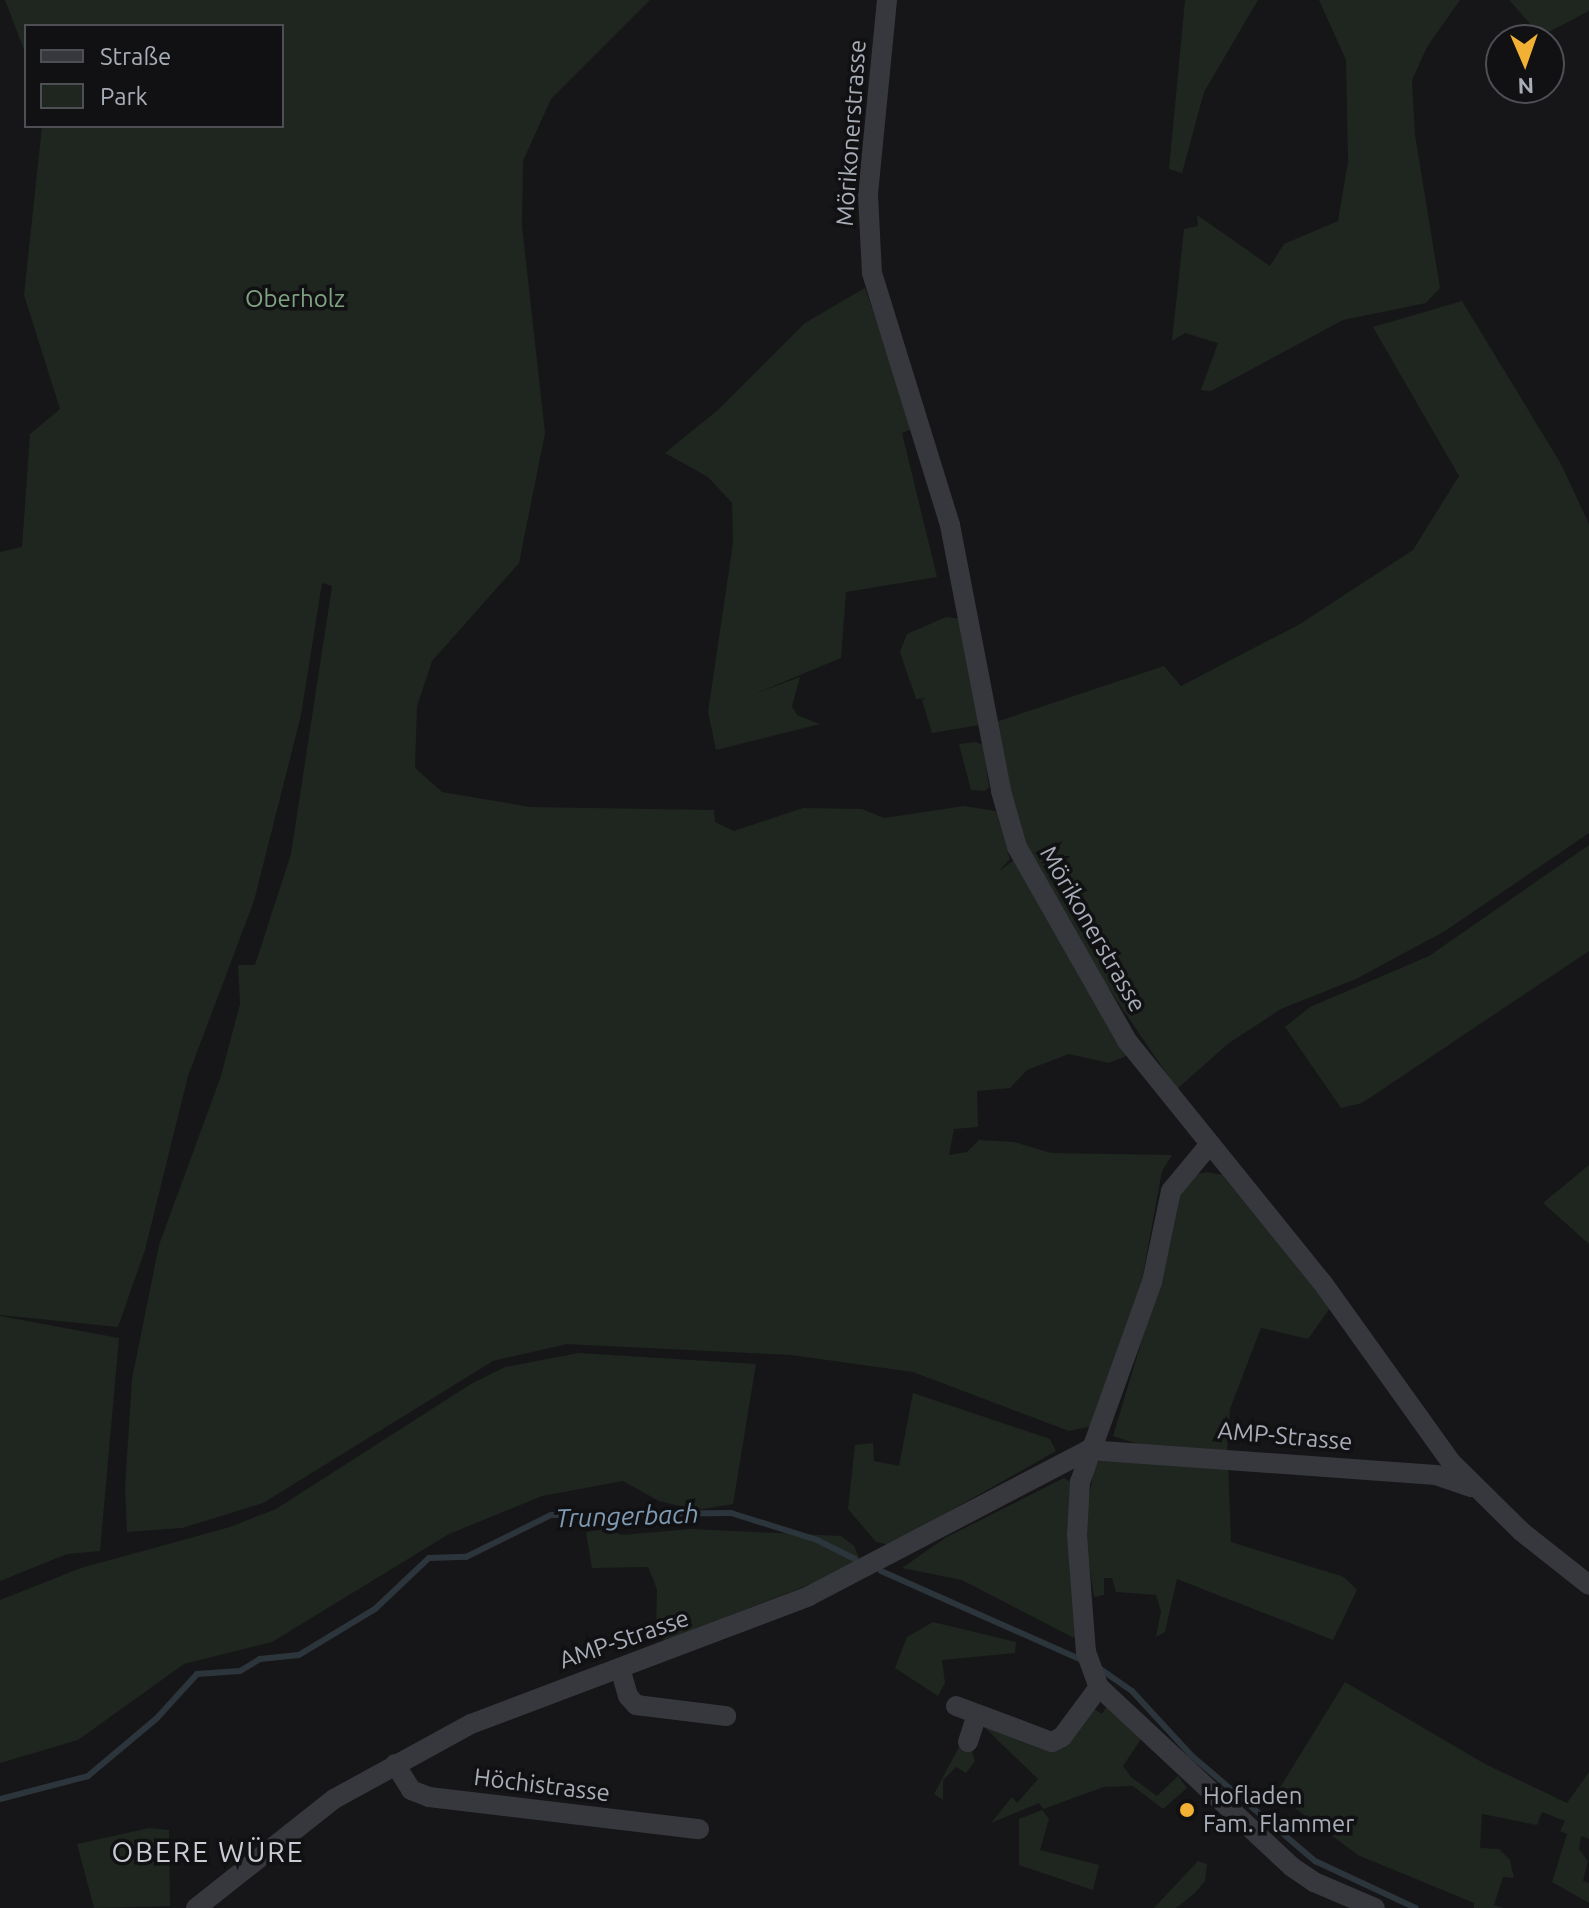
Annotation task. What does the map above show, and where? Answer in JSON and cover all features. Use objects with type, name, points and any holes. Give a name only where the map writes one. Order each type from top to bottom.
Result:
[{"type":"street","name":"Mörikonerstrasse","points":[[887,0],[868,195],[872,273],[950,525],[1006,814],[1041,897],[1128,1042],[1322,1282],[1475,1489],[1589,1585]]},
{"type":"street","points":[[1210,1144],[1171,1191],[1152,1282],[1103,1429],[1088,1450],[1077,1535],[1086,1652],[1095,1682],[1302,1875],[1375,1908]]},
{"type":"street","name":"AMP-Strasse","points":[[196,1908],[334,1799],[471,1724],[809,1596],[1088,1450],[1436,1475],[1475,1489]]},
{"type":"street","points":[[620,1668],[628,1696],[636,1705],[726,1716]]},
{"type":"street","points":[[956,1706],[1056,1741],[1095,1682]]},
{"type":"street","points":[[968,1742],[977,1715]]},
{"type":"street","name":"Höchistrasse","points":[[395,1764],[411,1790],[429,1797],[699,1829]]},
{"type":"green space","name":"Oberholz","points":[[5,0],[650,0],[551,99],[523,161],[522,226],[545,433],[519,563],[432,661],[417,706],[415,768],[442,792],[530,807],[714,810],[715,822],[734,831],[803,808],[862,809],[884,818],[964,806],[996,811],[1010,859],[998,872],[1015,859],[1129,1055],[1109,1063],[1069,1054],[1027,1070],[1010,1088],[977,1091],[978,1127],[954,1129],[949,1155],[967,1152],[979,1140],[1014,1142],[1051,1153],[1172,1155],[1162,1171],[1140,1291],[1092,1426],[1069,1431],[913,1372],[791,1355],[567,1344],[493,1361],[263,1503],[182,1528],[127,1532],[125,1488],[132,1379],[159,1245],[221,1076],[240,1004],[238,965],[255,965],[291,854],[332,586],[322,583],[301,715],[254,901],[188,1076],[145,1250],[118,1327],[0,1315],[0,552],[22,547],[30,434],[60,409],[24,295],[42,128],[284,128],[284,24],[24,24],[24,50]]},
{"type":"green space","points":[[1185,0],[1258,0],[1204,92],[1182,173],[1169,169]]},
{"type":"green space","points":[[1319,0],[1460,0],[1427,47],[1412,80],[1415,135],[1440,288],[1426,303],[1343,320],[1211,391],[1201,390],[1218,343],[1185,333],[1172,341],[1184,229],[1198,226],[1197,215],[1270,266],[1284,244],[1338,221],[1348,162],[1346,60]]},
{"type":"green space","points":[[1509,0],[1589,0],[1589,11],[1564,24],[1530,24]]},
{"type":"green space","points":[[865,288],[914,428],[902,433],[937,577],[846,592],[841,658],[754,694],[800,677],[792,706],[797,715],[820,724],[716,750],[708,712],[733,543],[732,503],[708,477],[665,453],[719,409],[805,323]]},
{"type":"green space","points":[[1462,301],[1561,464],[1589,524],[1589,833],[1445,931],[1356,979],[1281,1009],[1229,1043],[1177,1089],[1073,936],[1035,868],[1012,809],[996,722],[1164,666],[1181,686],[1300,624],[1413,550],[1459,476],[1373,327]]},
{"type":"green space","points":[[946,617],[962,619],[980,725],[932,733],[922,700],[926,698],[916,699],[900,652],[907,634]]},
{"type":"green space","points":[[976,742],[983,745],[989,787],[985,791],[971,790],[959,744]]},
{"type":"green space","points":[[1589,845],[1589,951],[1362,1103],[1341,1108],[1285,1027],[1310,1007],[1429,956]]},
{"type":"green space","points":[[1589,1165],[1589,1244],[1543,1203]]},
{"type":"green space","points":[[1207,1172],[1222,1175],[1330,1308],[1308,1339],[1261,1328],[1230,1409],[1227,1451],[1150,1448],[1113,1436],[1169,1250],[1184,1177]]},
{"type":"green space","points":[[0,1316],[119,1338],[100,1551],[67,1554],[0,1581]]},
{"type":"green space","points":[[579,1353],[756,1364],[733,1504],[697,1510],[659,1501],[623,1481],[542,1496],[449,1534],[272,1642],[184,1664],[78,1740],[0,1763],[0,1600],[81,1568],[230,1527],[276,1509],[471,1384],[505,1367]]},
{"type":"green space","points":[[913,1393],[1050,1439],[1056,1451],[890,1545],[876,1542],[848,1509],[855,1445],[873,1443],[874,1461],[899,1466]]},
{"type":"green space","points":[[1112,1453],[1228,1461],[1231,1542],[1344,1577],[1357,1590],[1333,1640],[1177,1579],[1165,1632],[1156,1637],[1161,1611],[1156,1595],[1116,1592],[1112,1578],[1104,1578],[1104,1595],[1094,1597],[1085,1537],[1088,1505],[1094,1465]]},
{"type":"green space","points":[[1064,1478],[1071,1482],[1078,1640],[962,1580],[902,1568],[945,1538]]},
{"type":"green space","points":[[607,1529],[622,1535],[691,1529],[841,1536],[854,1546],[862,1564],[664,1641],[656,1624],[657,1589],[648,1567],[592,1568],[586,1532]]},
{"type":"green space","points":[[933,1622],[1016,1642],[1015,1653],[942,1660],[945,1683],[938,1696],[895,1668],[907,1637]]},
{"type":"green space","points":[[1345,1682],[1485,1764],[1567,1803],[1589,1772],[1589,1839],[1581,1836],[1579,1849],[1588,1861],[1583,1881],[1589,1883],[1589,1903],[1552,1882],[1567,1834],[1560,1831],[1565,1821],[1542,1812],[1537,1825],[1482,1814],[1480,1848],[1499,1849],[1510,1860],[1514,1878],[1503,1877],[1494,1905],[1504,1908],[1474,1908],[1474,1903],[1358,1855],[1276,1794]]},
{"type":"green space","points":[[1089,1706],[1102,1714],[1107,1706],[1143,1736],[1123,1766],[1131,1777],[1157,1796],[1178,1776],[1187,1788],[1163,1809],[1133,1786],[1104,1787],[1043,1809],[1039,1803],[991,1823],[1012,1797],[1017,1803],[1038,1779],[983,1726],[1041,1747]]},
{"type":"green space","points":[[960,1745],[971,1749],[975,1761],[966,1773],[956,1767],[943,1780],[943,1800],[934,1794]]},
{"type":"green space","points":[[1042,1810],[1049,1819],[1040,1850],[1099,1865],[1093,1890],[1019,1865],[1019,1819]]},
{"type":"green space","points":[[149,1828],[169,1830],[170,1906],[94,1908],[77,1844]]},
{"type":"green space","points":[[1198,1861],[1207,1864],[1205,1881],[1195,1893],[1176,1908],[1154,1908]]},
{"type":"waterway","name":"Trungerbach","points":[[0,1799],[88,1776],[157,1718],[197,1674],[240,1671],[260,1659],[299,1655],[375,1609],[429,1558],[466,1557],[551,1515],[731,1513],[817,1540],[855,1559]]},
{"type":"waterway","name":"Trungerbach","points":[[881,1571],[1086,1662]]},
{"type":"waterway","name":"Trungerbach","points":[[1096,1666],[1132,1691],[1192,1756],[1315,1861],[1416,1908]]},
{"type":"place","name":"Hofladen Fam. Flammer","points":[[1187,1810]]},
{"type":"district","name":"OBERE WÜRE","points":[[208,1852]]}]
